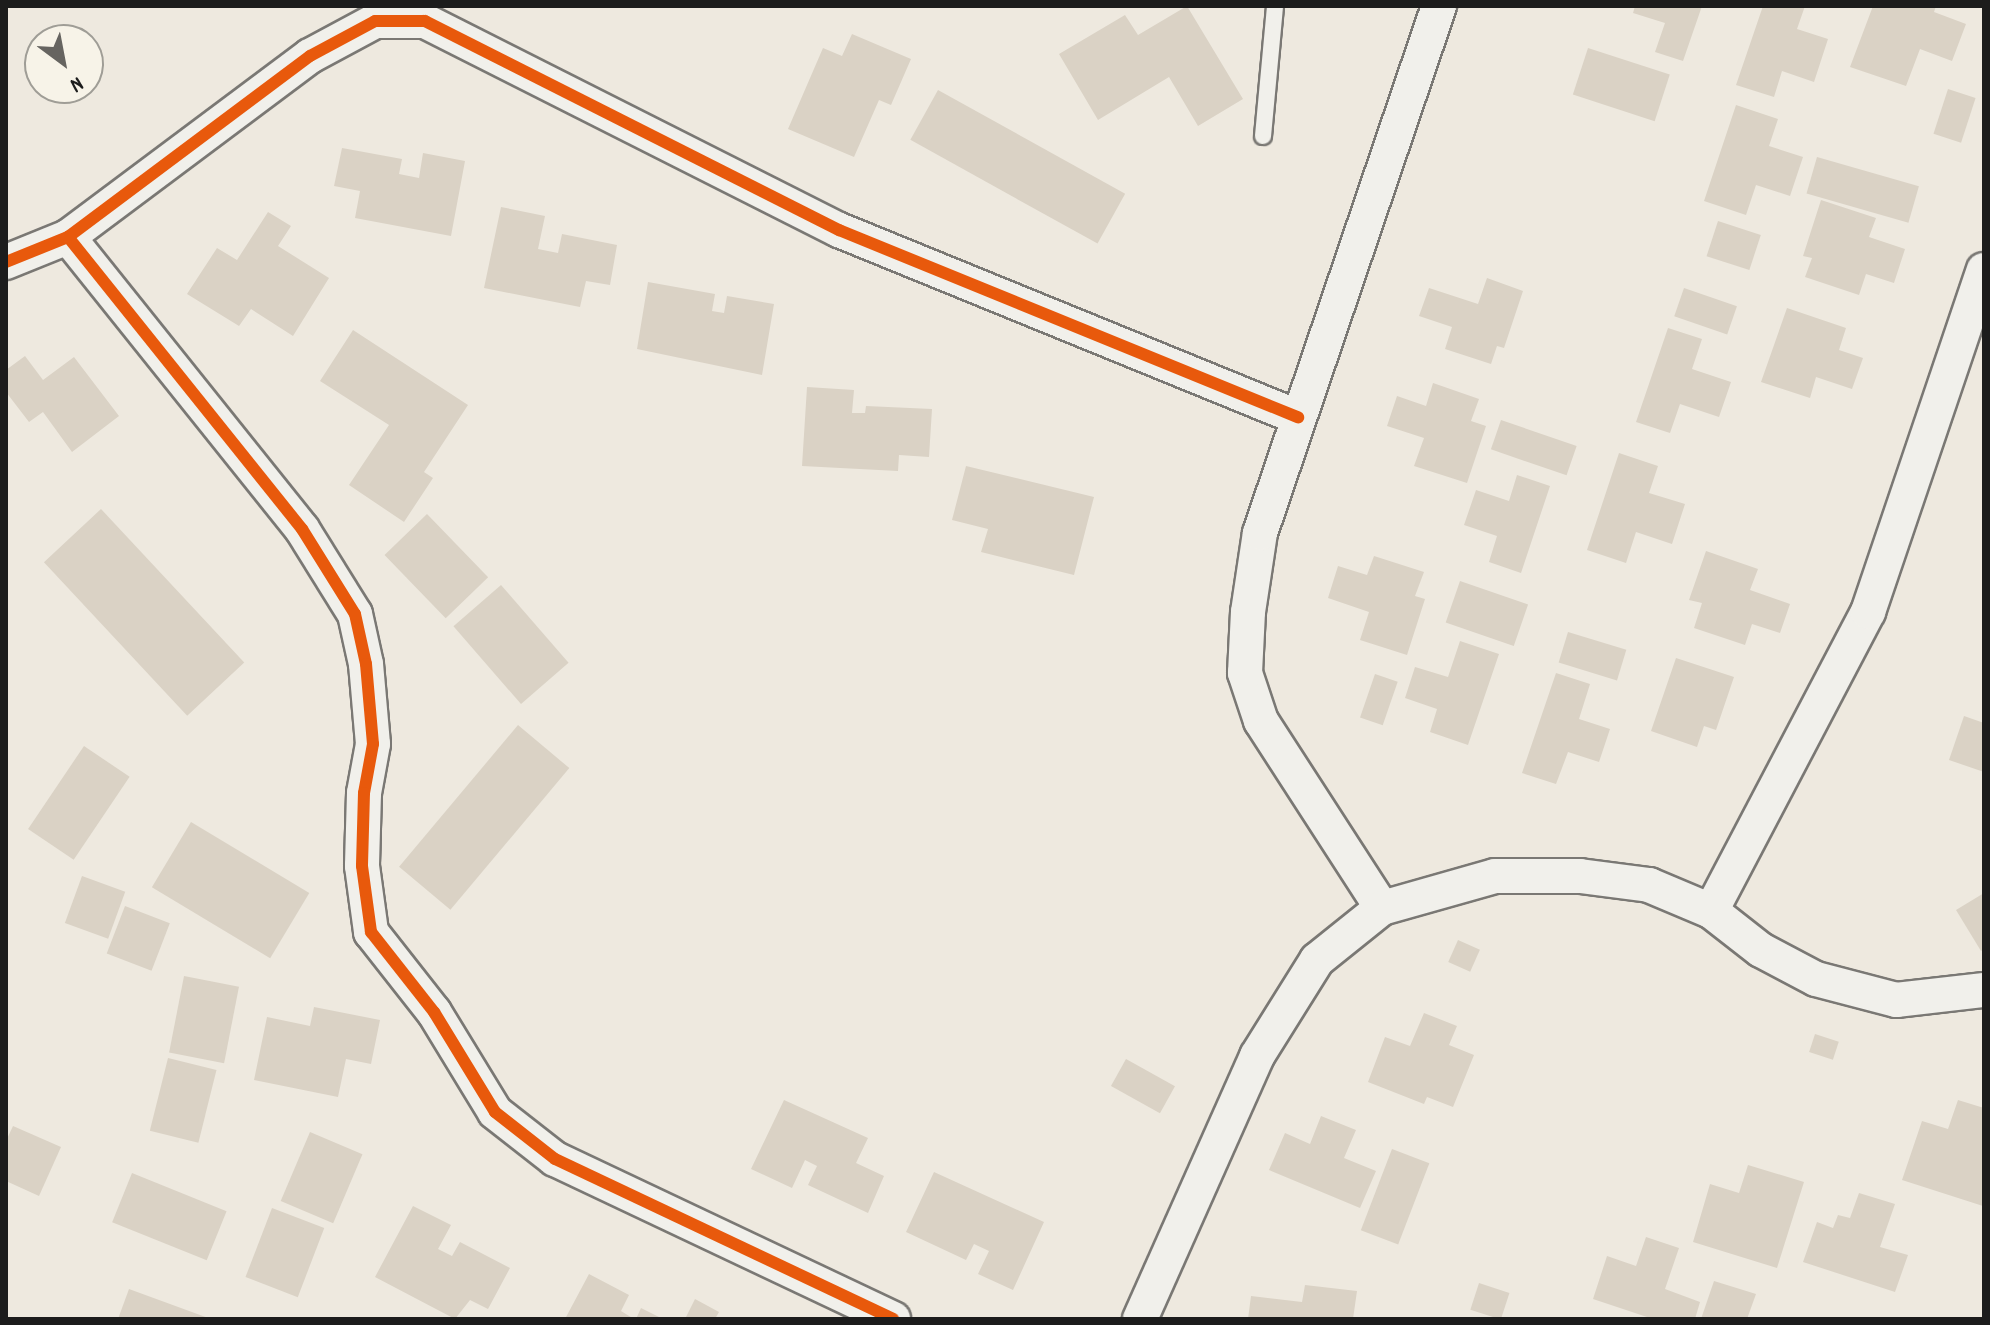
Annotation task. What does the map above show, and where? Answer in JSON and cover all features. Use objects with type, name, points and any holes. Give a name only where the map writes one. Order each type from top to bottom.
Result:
[{"type":"street","points":[[1382,908],[1261,721],[1245,673],[1260,533],[1439,6]]},
{"type":"street","points":[[6,262],[68,237],[310,56],[375,21],[425,21],[839,230],[1298,417]]},
{"type":"street","points":[[68,237],[302,529],[355,614],[366,664],[373,744],[364,793],[362,866],[371,932],[434,1012],[495,1112],[555,1159],[893,1319]]},
{"type":"street","points":[[1711,911],[1868,612],[1984,270]]},
{"type":"street","points":[[1140,1319],[1257,1056],[1317,960],[1382,908],[1495,876],[1566,876],[1649,885],[1711,911],[1761,950],[1816,979],[1896,1000],[1984,990]]},
{"type":"lane","points":[[1263,136],[1275,6]]},
{"type":"building","points":[[1187,6],[1243,99],[1198,126],[1169,77],[1098,120],[1059,54],[1125,15],[1138,35]]},
{"type":"building","points":[[1635,6],[1702,6],[1683,61],[1655,52],[1665,23],[1633,13]]},
{"type":"building","points":[[1763,6],[1805,6],[1797,29],[1828,39],[1814,82],[1782,71],[1774,97],[1736,85]]},
{"type":"building","points":[[1873,6],[1936,6],[1934,12],[1966,24],[1952,61],[1920,49],[1906,86],[1850,67]]},
{"type":"building","points":[[852,34],[911,59],[891,105],[879,100],[854,157],[788,129],[823,48],[842,56]]},
{"type":"building","points":[[1588,48],[1670,75],[1655,121],[1573,95]]},
{"type":"building","points":[[1948,89],[1976,98],[1961,143],[1933,134]]},
{"type":"building","points":[[938,90],[1125,194],[1098,244],[910,140]]},
{"type":"building","points":[[1736,105],[1778,119],[1769,146],[1803,157],[1790,196],[1756,185],[1746,215],[1704,201]]},
{"type":"building","points":[[342,148],[402,159],[399,174],[419,178],[423,153],[465,161],[451,236],[355,218],[360,191],[334,186]]},
{"type":"building","points":[[1817,157],[1919,186],[1908,223],[1807,194]]},
{"type":"building","points":[[1821,200],[1876,218],[1869,237],[1905,249],[1894,283],[1866,274],[1859,295],[1805,277],[1812,258],[1803,256]]},
{"type":"building","points":[[501,207],[545,216],[538,249],[558,253],[562,234],[617,245],[610,285],[586,281],[580,307],[484,288]]},
{"type":"building","points":[[268,212],[291,226],[278,246],[329,278],[293,336],[251,309],[239,326],[187,294],[217,248],[237,260]]},
{"type":"building","points":[[1718,221],[1761,235],[1749,270],[1707,256]]},
{"type":"building","points":[[1487,278],[1523,291],[1504,348],[1497,346],[1491,364],[1445,349],[1452,327],[1419,316],[1429,288],[1478,304]]},
{"type":"building","points":[[648,282],[715,294],[712,311],[724,313],[727,296],[774,304],[762,375],[637,349]]},
{"type":"building","points":[[1684,288],[1737,306],[1727,335],[1674,316]]},
{"type":"building","points":[[1787,308],[1846,328],[1839,350],[1863,358],[1852,389],[1816,377],[1810,398],[1761,382]]},
{"type":"building","points":[[1668,328],[1702,339],[1692,369],[1731,382],[1719,417],[1680,404],[1670,433],[1636,422]]},
{"type":"building","points":[[353,330],[468,405],[424,472],[433,478],[404,522],[349,485],[389,425],[320,381]]},
{"type":"building","points":[[25,356],[43,380],[74,357],[119,416],[72,452],[43,412],[29,422],[6,392],[6,370]]},
{"type":"building","points":[[1433,383],[1479,399],[1471,421],[1486,426],[1467,483],[1414,466],[1424,438],[1387,426],[1397,396],[1426,406]]},
{"type":"building","points":[[807,387],[854,390],[852,413],[865,413],[866,406],[932,409],[929,457],[899,455],[898,471],[802,466]]},
{"type":"building","points":[[1501,420],[1577,446],[1567,475],[1491,449]]},
{"type":"building","points":[[1619,453],[1658,466],[1649,493],[1685,504],[1672,544],[1636,532],[1626,563],[1587,550]]},
{"type":"building","points":[[966,466],[1094,497],[1074,575],[981,552],[988,529],[952,520]]},
{"type":"building","points":[[1517,475],[1550,486],[1521,573],[1489,562],[1497,536],[1464,525],[1476,490],[1509,501]]},
{"type":"building","points":[[101,509],[244,663],[187,716],[44,562]]},
{"type":"building","points":[[427,514],[488,577],[446,618],[385,555]]},
{"type":"building","points":[[1706,551],[1758,569],[1750,590],[1790,604],[1780,633],[1752,624],[1745,645],[1694,628],[1702,603],[1689,600]]},
{"type":"building","points":[[1374,556],[1424,572],[1415,596],[1425,599],[1407,655],[1360,640],[1369,612],[1328,598],[1338,566],[1367,575]]},
{"type":"building","points":[[1460,581],[1528,604],[1514,646],[1446,623]]},
{"type":"building","points":[[501,585],[569,663],[521,704],[453,626]]},
{"type":"building","points":[[1568,632],[1626,650],[1617,680],[1559,663]]},
{"type":"building","points":[[1460,641],[1499,654],[1468,745],[1430,732],[1437,709],[1405,698],[1415,667],[1448,677]]},
{"type":"building","points":[[1676,658],[1734,677],[1716,730],[1704,726],[1697,747],[1651,731]]},
{"type":"building","points":[[1556,673],[1590,684],[1579,719],[1610,729],[1599,762],[1568,752],[1556,784],[1522,773]]},
{"type":"building","points":[[1375,674],[1398,682],[1383,725],[1360,717]]},
{"type":"building","points":[[1964,716],[1984,723],[1984,772],[1949,760]]},
{"type":"building","points":[[518,725],[569,768],[450,910],[399,867]]},
{"type":"building","points":[[84,746],[130,777],[74,860],[28,829]]},
{"type":"building","points":[[191,822],[309,893],[270,958],[152,887]]},
{"type":"building","points":[[82,876],[125,892],[108,939],[65,923]]},
{"type":"building","points":[[1984,893],[1984,949],[1981,951],[1956,910]]},
{"type":"building","points":[[125,906],[170,923],[152,971],[107,954]]},
{"type":"building","points":[[1458,940],[1480,950],[1470,972],[1448,962]]},
{"type":"building","points":[[184,976],[239,987],[224,1063],[169,1053]]},
{"type":"building","points":[[314,1007],[380,1020],[371,1064],[346,1059],[338,1097],[254,1080],[267,1017],[310,1026]]},
{"type":"building","points":[[1424,1013],[1457,1026],[1449,1045],[1474,1055],[1453,1107],[1427,1097],[1424,1104],[1368,1082],[1385,1037],[1410,1046]]},
{"type":"building","points":[[1815,1034],[1839,1042],[1833,1060],[1809,1052]]},
{"type":"building","points":[[168,1058],[217,1070],[198,1143],[150,1131]]},
{"type":"building","points":[[1126,1059],[1175,1086],[1160,1113],[1111,1086]]},
{"type":"building","points":[[784,1100],[868,1138],[856,1163],[884,1176],[868,1213],[808,1185],[817,1166],[805,1160],[792,1188],[751,1169]]},
{"type":"building","points":[[1958,1100],[1984,1108],[1983,1206],[1902,1180],[1922,1121],[1948,1129]]},
{"type":"building","points":[[1321,1116],[1356,1130],[1344,1158],[1376,1171],[1360,1208],[1269,1170],[1285,1133],[1310,1144]]},
{"type":"building","points":[[13,1126],[61,1147],[39,1196],[6,1181],[6,1141]]},
{"type":"building","points":[[310,1132],[362,1154],[333,1223],[281,1201]]},
{"type":"building","points":[[1392,1149],[1429,1163],[1398,1245],[1361,1230]]},
{"type":"building","points":[[1748,1165],[1804,1182],[1777,1268],[1693,1242],[1710,1184],[1739,1193]]},
{"type":"building","points":[[934,1172],[1044,1222],[1013,1290],[978,1274],[989,1251],[974,1244],[966,1260],[906,1232]]},
{"type":"building","points":[[132,1173],[227,1211],[207,1260],[112,1222]]},
{"type":"building","points":[[1859,1193],[1895,1204],[1880,1247],[1908,1255],[1895,1292],[1803,1262],[1817,1222],[1833,1228],[1838,1215],[1850,1218]]},
{"type":"building","points":[[413,1206],[451,1225],[438,1249],[452,1256],[460,1242],[510,1268],[488,1309],[470,1300],[455,1319],[375,1277]]},
{"type":"building","points":[[272,1208],[324,1228],[298,1297],[245,1277]]},
{"type":"building","points":[[1646,1237],[1679,1248],[1665,1289],[1700,1302],[1695,1319],[1653,1319],[1593,1299],[1607,1256],[1636,1266]]},
{"type":"building","points":[[589,1274],[629,1295],[621,1311],[634,1319],[565,1319]]},
{"type":"building","points":[[1714,1281],[1756,1294],[1747,1319],[1701,1319]]},
{"type":"building","points":[[1479,1283],[1509,1293],[1501,1319],[1470,1310]]},
{"type":"building","points":[[1305,1285],[1357,1291],[1353,1319],[1248,1319],[1251,1296],[1302,1302]]},
{"type":"building","points":[[129,1289],[211,1319],[118,1319]]},
{"type":"building","points":[[695,1299],[719,1312],[715,1319],[685,1319]]},
{"type":"building","points":[[641,1308],[663,1319],[636,1319]]},
{"type":"cycle path","points":[[6,262],[68,237],[310,56],[375,21],[425,21],[839,230],[1298,417]]},
{"type":"cycle path","points":[[68,237],[302,529],[355,614],[366,664],[373,744],[364,793],[362,866],[371,932],[434,1012],[495,1112],[555,1159],[893,1319]]}]
